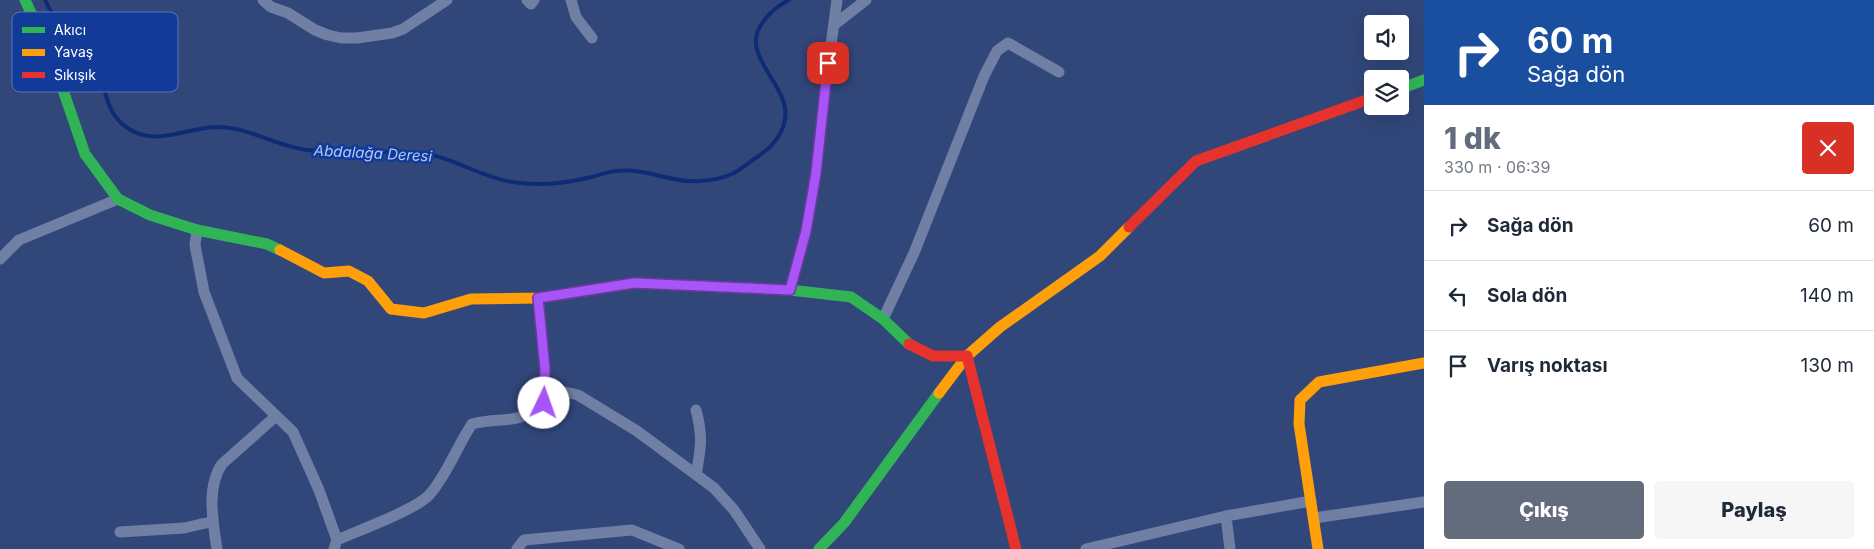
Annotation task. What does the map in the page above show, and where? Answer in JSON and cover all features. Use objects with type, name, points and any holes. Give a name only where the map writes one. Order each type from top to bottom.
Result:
[{"type":"street","points":[[25,0],[31,12]]},
{"type":"street","points":[[263,0],[271,7],[288,13],[315,30],[341,38],[357,38],[392,33],[403,29],[424,13],[447,0]]},
{"type":"street","points":[[527,0],[531,4],[534,0]]},
{"type":"street","points":[[571,0],[576,17],[592,38]]},
{"type":"street","points":[[834,25],[866,0]]},
{"type":"street","points":[[790,290],[806,231],[816,173],[837,1]]},
{"type":"street","points":[[883,319],[914,253],[984,76],[996,51],[1008,43],[1059,72]]},
{"type":"street","points":[[1409,86],[1424,80]]},
{"type":"street","points":[[64,92],[85,154],[118,199],[150,215],[197,230],[267,244],[324,273],[350,271],[368,281],[391,309],[424,313],[470,300],[538,298],[634,283],[790,290],[851,297],[883,319],[911,345],[933,356],[966,356]]},
{"type":"street","points":[[818,549],[844,523],[966,356],[1000,327],[1100,256],[1196,161],[1364,101]]},
{"type":"street","points":[[0,259],[19,240],[118,199]]},
{"type":"street","points":[[197,230],[195,245],[204,292],[237,378],[293,432],[319,490],[336,544],[408,508],[429,495],[472,424],[487,420],[501,422],[530,414],[544,403],[545,369],[538,298]]},
{"type":"street","points":[[966,356],[1016,549]]},
{"type":"street","points":[[1318,549],[1299,424],[1300,400],[1319,382],[1424,364]]},
{"type":"street","points":[[544,394],[565,392],[578,395],[637,432],[714,488],[734,510],[760,549]]},
{"type":"street","points":[[696,410],[701,429],[702,444],[696,475]]},
{"type":"street","points":[[216,549],[213,492],[216,473],[222,464],[276,416]]},
{"type":"street","points":[[1086,549],[1226,516],[1310,501]]},
{"type":"street","points":[[1314,518],[1424,502]]},
{"type":"street","points":[[1226,516],[1230,549]]},
{"type":"street","points":[[120,532],[184,528],[210,522],[214,517]]},
{"type":"street","points":[[517,549],[524,540],[632,530],[679,549]]},
{"type":"waterway","name":"Abdalağa Deresi","points":[[45,0],[51,12]]},
{"type":"waterway","name":"Abdalağa Deresi","points":[[105,92],[111,109],[121,123],[140,134],[150,136],[172,135],[206,128],[228,128],[250,133],[290,147],[307,150],[423,153],[435,155],[500,180],[521,183],[550,184],[568,182],[609,172],[622,171],[640,172],[681,180],[716,179],[732,174],[762,154],[771,146],[782,131],[785,119],[785,106],[760,58],[756,46],[757,34],[763,22],[778,7],[789,0]]},
{"type":"traffic: fast","points":[[25,0],[31,12]]},
{"type":"traffic: fast","points":[[1409,86],[1424,80]]},
{"type":"traffic: fast","points":[[64,92],[85,154],[118,199],[150,215],[197,230],[267,244],[280,250]]},
{"type":"traffic: fast","points":[[572,293],[634,283],[790,290],[851,297],[883,319],[909,344]]},
{"type":"traffic: fast","points":[[819,549],[844,523],[939,393]]},
{"type":"traffic: slow","points":[[939,393],[967,356],[1000,327],[1100,256],[1129,227]]},
{"type":"traffic: slow","points":[[280,250],[324,273],[349,271],[368,281],[391,309],[424,313],[471,299],[538,298],[572,293]]},
{"type":"traffic: slow","points":[[1318,549],[1299,424],[1300,400],[1319,382],[1424,363]]},
{"type":"traffic: jam","points":[[1129,227],[1196,161],[1364,101]]},
{"type":"traffic: jam","points":[[909,344],[933,356],[967,356],[1016,549]]},
{"type":"route","points":[[544,403],[545,369],[538,298],[634,283],[790,290],[806,231],[816,173],[828,63]]}]
